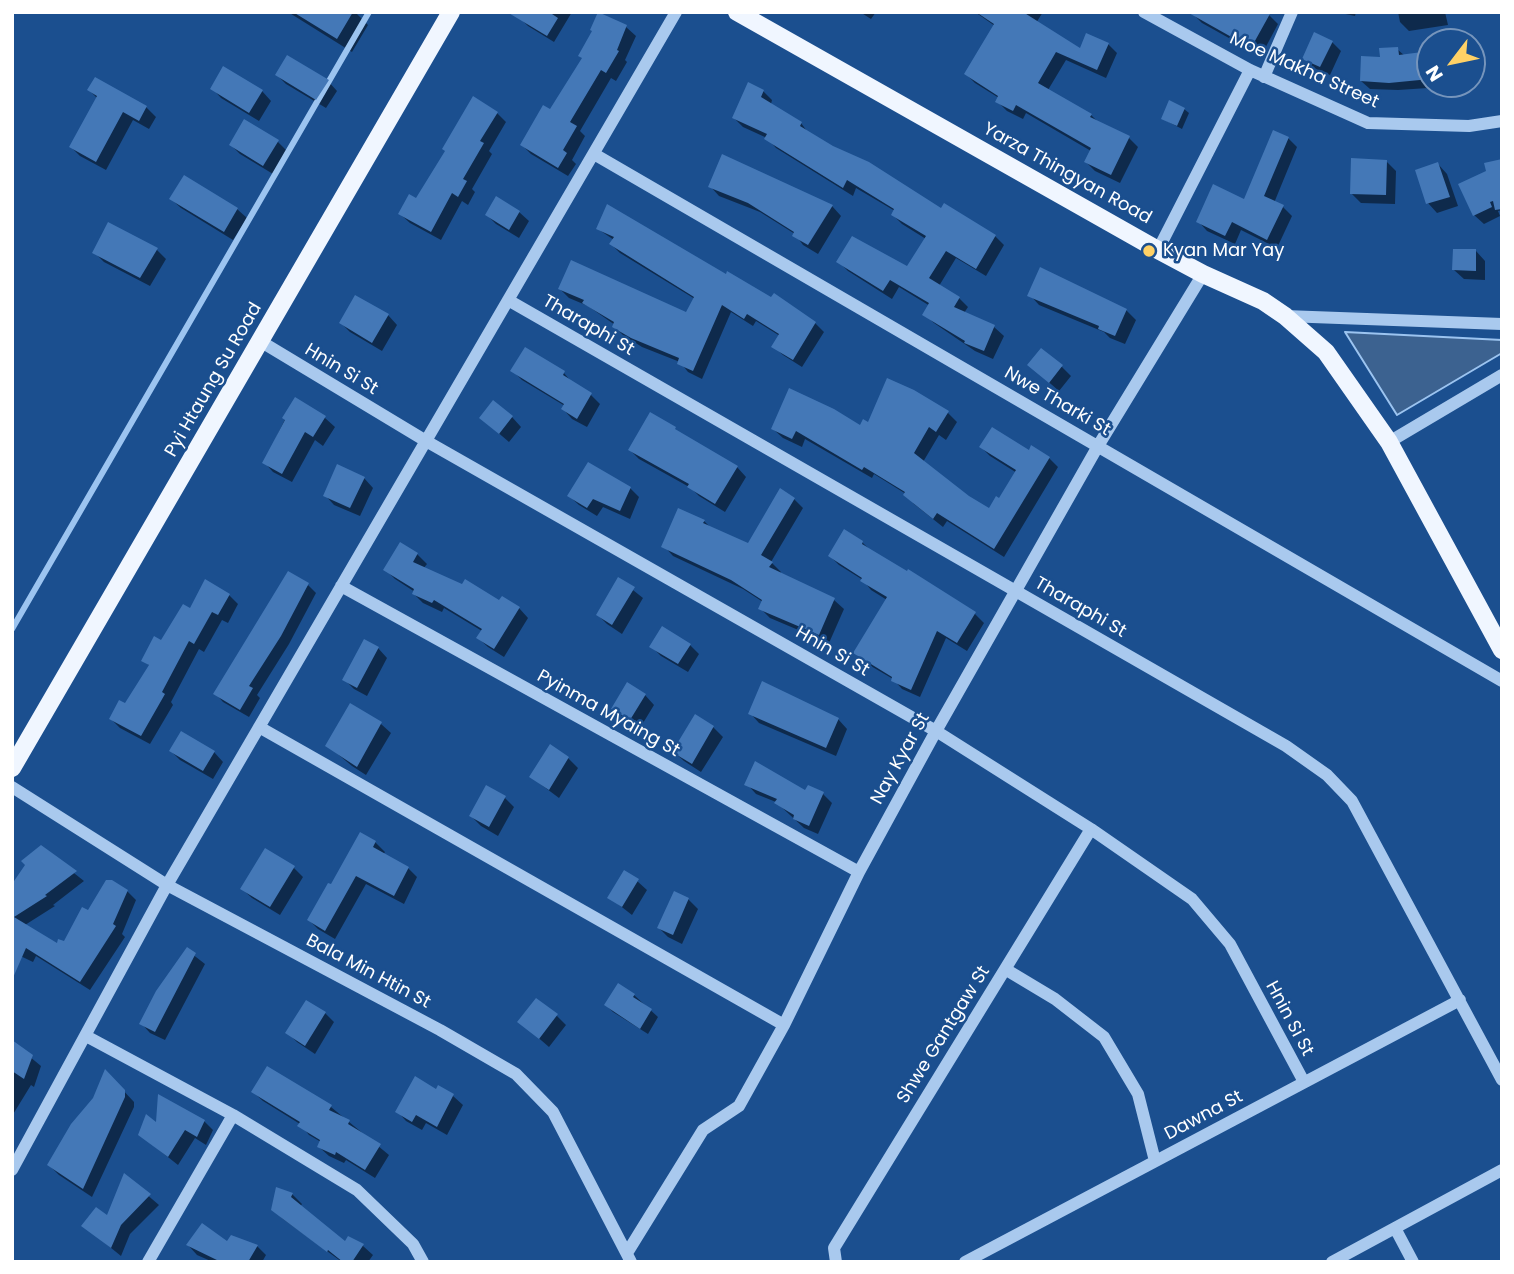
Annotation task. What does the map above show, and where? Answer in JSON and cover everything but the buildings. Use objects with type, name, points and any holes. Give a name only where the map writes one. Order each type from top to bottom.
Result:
[{"type":"main road","name":"Pyi Htaung Su Road","points":[[12,768],[451,12]]},
{"type":"main road","name":"Yarza Thingyan Road","points":[[737,12],[1158,250],[1263,301],[1285,316],[1326,352],[1389,442],[1502,650]]},
{"type":"street","points":[[12,1170],[167,885],[676,12]]},
{"type":"street","name":"Moe Makha Street","points":[[1144,12],[1250,71],[1368,122],[1469,127],[1502,121]]},
{"type":"street","points":[[1264,77],[1292,12]]},
{"type":"street","points":[[1158,250],[1250,71]]},
{"type":"street","name":"Nwe Tharki St","points":[[594,154],[1502,681]]},
{"type":"street","name":"Nay Kyar St","points":[[629,1257],[703,1130],[739,1107],[784,1026],[859,872],[936,731],[1098,446],[1203,274]]},
{"type":"street","name":"Tharaphi St","points":[[508,300],[1286,746],[1328,775],[1352,801],[1502,1080]]},
{"type":"street","points":[[1285,316],[1502,324]]},
{"type":"street","name":"Hnin Si St","points":[[260,341],[426,441],[936,731],[1091,829],[1192,899],[1230,944],[1304,1082]]},
{"type":"street","points":[[1389,442],[1502,375]]},
{"type":"street","name":"Pyinma Myaing St","points":[[341,586],[859,872]]},
{"type":"street","points":[[259,727],[784,1026]]},
{"type":"street","name":"Bala Min Htin St","points":[[12,788],[167,885],[440,1030],[516,1074],[553,1112],[629,1257]]},
{"type":"street","name":"Shwe Gantgaw St","points":[[836,1262],[834,1248],[1091,829]]},
{"type":"street","points":[[1005,968],[1055,999],[1104,1037],[1138,1094],[1155,1161]]},
{"type":"street","name":"Dawna St","points":[[965,1262],[1460,1000]]},
{"type":"street","points":[[86,1037],[233,1115],[357,1190],[413,1244],[423,1262]]},
{"type":"street","points":[[151,1261],[233,1115]]},
{"type":"street","points":[[1332,1262],[1502,1170]]},
{"type":"street","points":[[1395,1228],[1413,1262]]},
{"type":"water","points":[[1345,332],[1502,340],[1502,353],[1397,415]]},
{"type":"waterway","points":[[12,629],[369,12]]},
{"type":"place","name":"Kyan Mar Yay","points":[[1149,251]]}]
